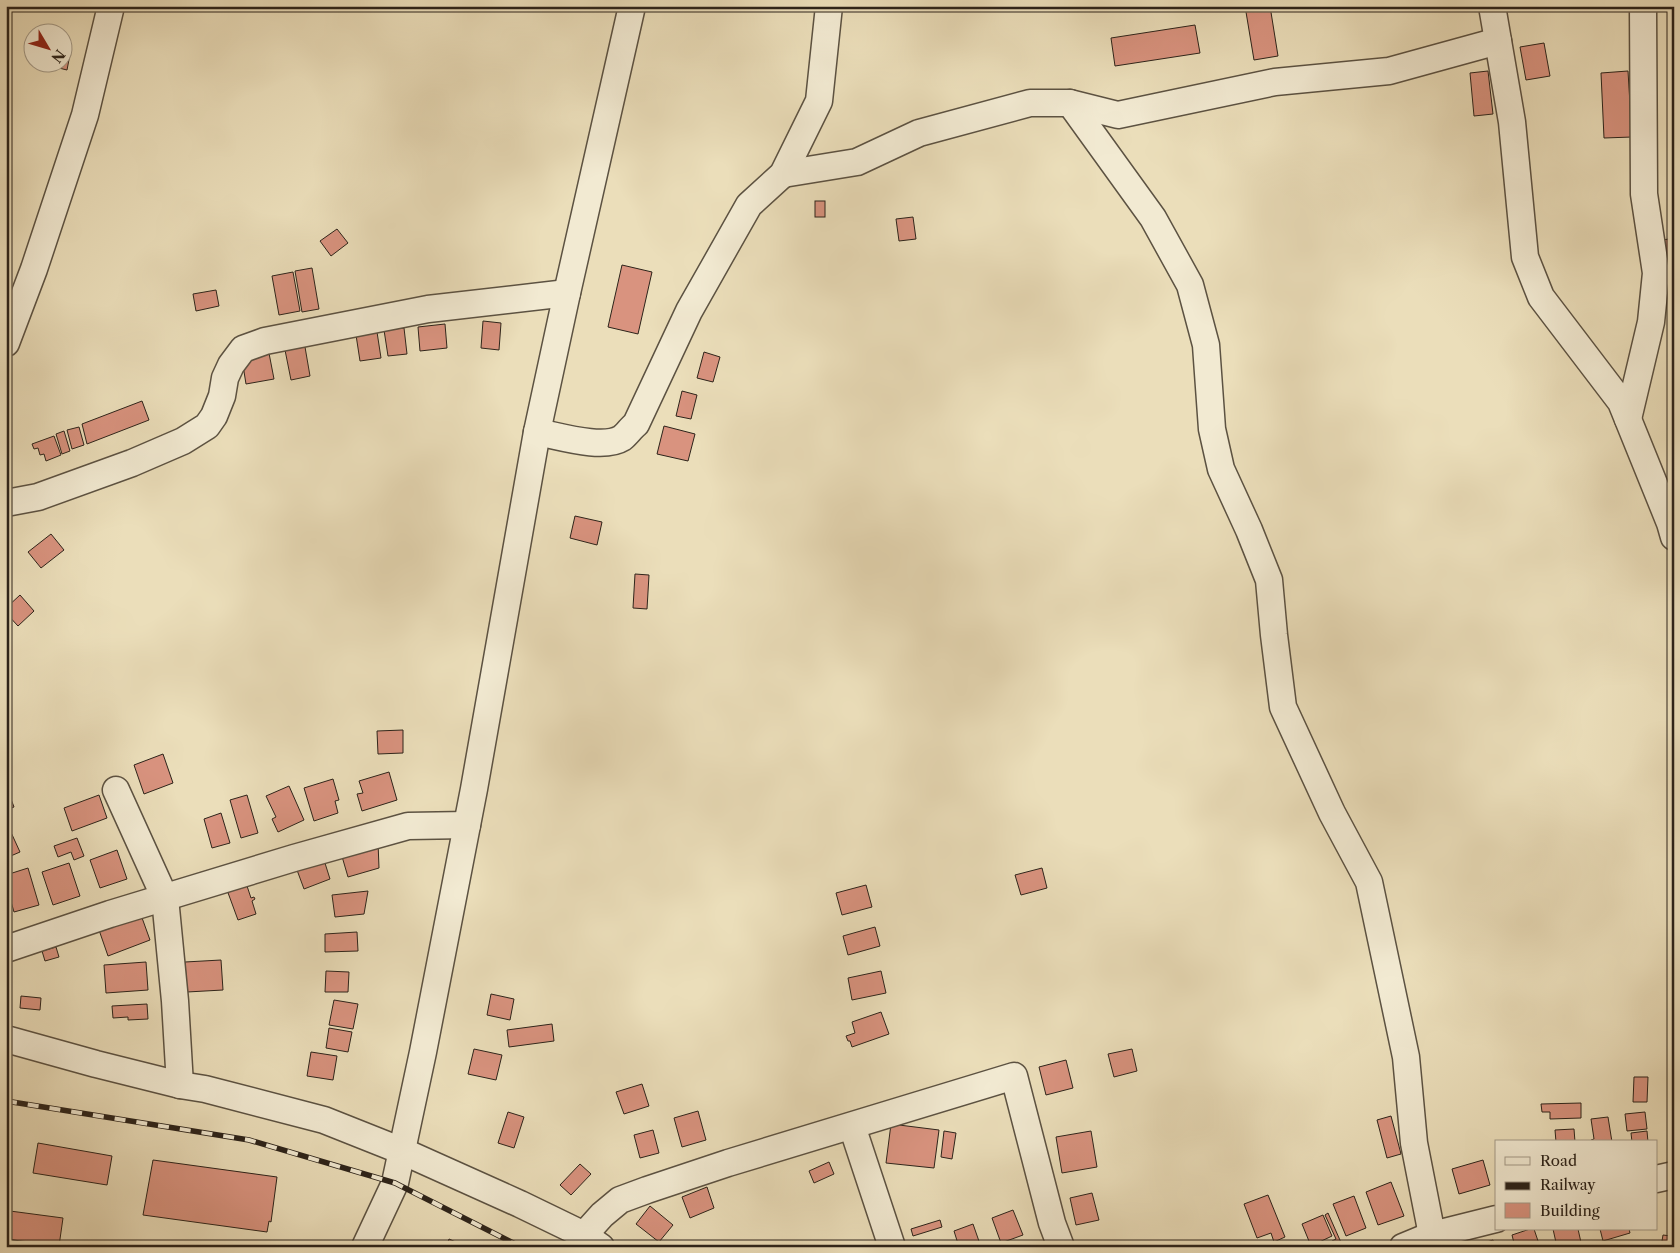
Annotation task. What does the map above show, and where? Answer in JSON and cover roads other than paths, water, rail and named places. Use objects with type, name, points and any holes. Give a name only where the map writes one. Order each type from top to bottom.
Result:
[{"type":"street","points":[[6,343],[34,269],[85,115],[111,6]]},
{"type":"street","points":[[365,1247],[395,1183],[402,1151],[467,825],[538,432],[567,292],[632,6]]},
{"type":"street","points":[[538,432],[607,443],[621,438],[636,424],[689,311],[749,205],[783,174],[819,101],[829,6]]},
{"type":"street","points":[[1492,6],[1512,122],[1525,257],[1541,297],[1621,402],[1674,537]]},
{"type":"street","points":[[1628,419],[1651,322],[1656,273],[1644,194],[1643,6]]},
{"type":"street","points":[[783,174],[857,162],[919,133],[1030,103],[1070,103],[1118,115],[1275,82],[1389,71],[1498,41]]},
{"type":"street","points":[[1070,103],[1153,218],[1190,285],[1206,345],[1212,429],[1221,469],[1269,580],[1283,708],[1332,813],[1369,882],[1406,1057],[1414,1143],[1432,1234]]},
{"type":"street","points":[[6,503],[38,497],[132,464],[183,440],[207,426],[214,416],[222,396],[225,378],[242,349],[265,341],[428,309],[567,292]]},
{"type":"street","points":[[116,790],[165,898],[175,1001],[180,1085]]},
{"type":"street","points":[[8,942],[110,914],[294,858],[408,826],[467,825]]},
{"type":"street","points":[[6,1039],[180,1085],[205,1089],[324,1120],[402,1151],[592,1241],[602,1215],[620,1200],[728,1163],[1014,1076],[1052,1223],[1061,1247]]},
{"type":"street","points":[[852,1126],[892,1247]]},
{"type":"street","points":[[1658,1178],[1674,1174]]},
{"type":"street","points":[[1403,1247],[1432,1234],[1495,1218]]},
{"type":"railway","points":[[6,1101],[249,1140],[395,1183],[521,1247]]}]
